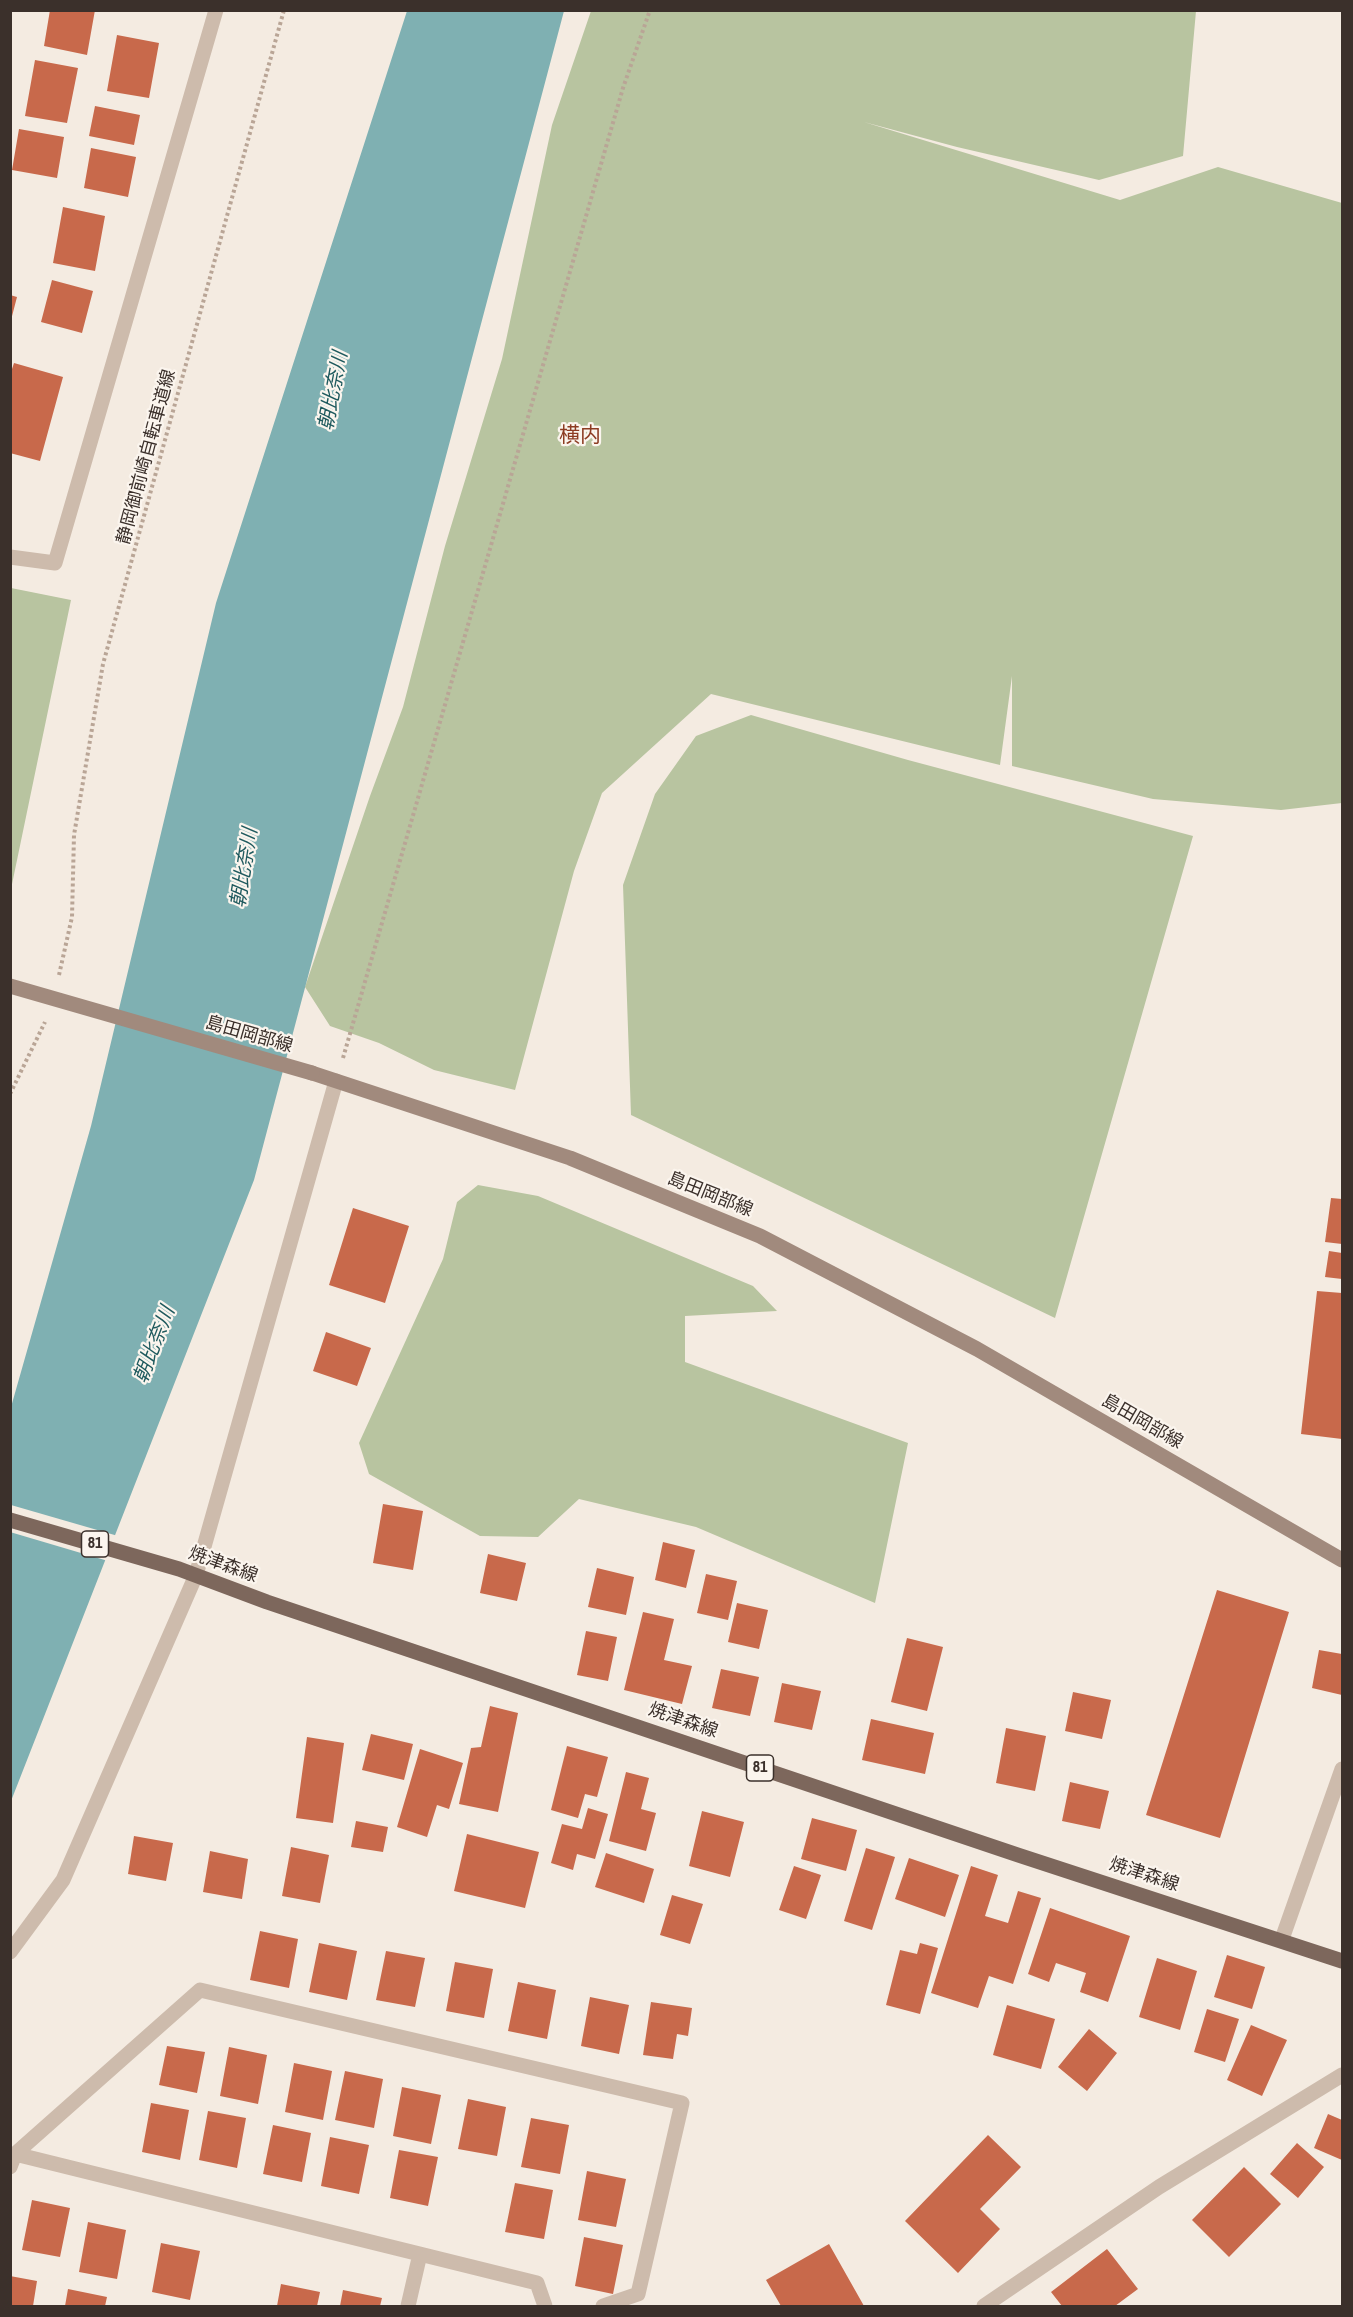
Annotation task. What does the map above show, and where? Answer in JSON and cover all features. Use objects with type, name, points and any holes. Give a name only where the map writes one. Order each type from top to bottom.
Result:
[{"type":"main road","name":"島田岡部線","points":[[10,986],[312,1073],[570,1158],[760,1236],[977,1349],[1342,1560]]},
{"type":"main road","name":"焼津森線","points":[[10,1520],[179,1569],[267,1602],[983,1843],[1282,1939],[1342,1961]]},
{"type":"street","points":[[10,557],[55,563],[216,10]]},
{"type":"street","points":[[10,1952],[63,1880],[196,1575],[336,1081]]},
{"type":"street","points":[[1282,1939],[1342,1769]]},
{"type":"street","points":[[13,2161],[200,1990],[681,2103],[638,2294],[603,2307]]},
{"type":"street","points":[[984,2307],[1159,2187],[1342,2075]]},
{"type":"street","points":[[13,2161],[537,2283],[545,2307]]},
{"type":"street","points":[[408,2307],[420,2254]]},
{"type":"path","name":"静岡御前崎自転車道線","points":[[72,917],[74,835],[103,664],[284,10]]},
{"type":"path","points":[[336,1081],[623,88],[650,10]]},
{"type":"green space","points":[[591,11],[1196,11],[1183,156],[1099,180],[957,147],[864,122],[1120,200],[1218,167],[1342,203],[1342,803],[1281,810],[1153,799],[1012,766],[1012,676],[1000,765],[711,694],[602,793],[574,871],[515,1090],[434,1070],[379,1043],[330,1026],[305,987],[403,707],[445,546],[502,359],[552,125]]},
{"type":"green space","points":[[10,588],[71,600],[11,889]]},
{"type":"green space","points":[[751,715],[908,760],[1193,836],[1055,1318],[631,1115],[623,885],[655,794],[696,736]]},
{"type":"green space","points":[[478,1185],[538,1196],[753,1286],[777,1311],[685,1316],[685,1362],[908,1443],[875,1603],[696,1527],[579,1499],[538,1537],[480,1536],[369,1474],[359,1443],[443,1259],[457,1202]]},
{"type":"water","name":"朝比奈川","points":[[407,11],[564,11],[254,1180],[11,1801],[11,1407],[91,1126],[216,603]]},
{"type":"pier","points":[[11,1505],[118,1536],[108,1561],[10,1532]]},
{"type":"building","points":[[50,10],[95,10],[87,55],[44,46]]},
{"type":"building","points":[[117,35],[159,43],[149,98],[107,91]]},
{"type":"building","points":[[35,60],[78,68],[67,123],[25,116]]},
{"type":"building","points":[[95,106],[140,115],[134,145],[89,136]]},
{"type":"building","points":[[19,129],[64,137],[57,178],[12,170]]},
{"type":"building","points":[[91,148],[136,157],[128,197],[84,188]]},
{"type":"building","points":[[63,207],[105,216],[95,271],[53,263]]},
{"type":"building","points":[[52,280],[93,291],[82,333],[41,322]]},
{"type":"building","points":[[10,295],[17,297],[11,320],[10,320]]},
{"type":"building","points":[[14,363],[63,377],[40,461],[10,453],[10,375]]},
{"type":"building","points":[[1331,1198],[1342,1199],[1342,1244],[1325,1242]]},
{"type":"building","points":[[353,1208],[409,1226],[385,1303],[329,1285]]},
{"type":"building","points":[[1329,1251],[1342,1253],[1342,1279],[1325,1277]]},
{"type":"building","points":[[1317,1291],[1342,1293],[1342,1439],[1301,1434]]},
{"type":"building","points":[[326,1332],[371,1348],[357,1386],[313,1371]]},
{"type":"building","points":[[383,1504],[423,1511],[413,1570],[373,1563]]},
{"type":"building","points":[[663,1542],[695,1550],[686,1588],[655,1580]]},
{"type":"building","points":[[488,1554],[526,1563],[517,1601],[480,1593]]},
{"type":"building","points":[[597,1568],[634,1577],[626,1615],[588,1607]]},
{"type":"building","points":[[706,1574],[737,1581],[728,1620],[697,1613]]},
{"type":"building","points":[[1217,1590],[1289,1612],[1220,1838],[1146,1815]]},
{"type":"building","points":[[737,1603],[768,1610],[759,1649],[728,1642]]},
{"type":"building","points":[[643,1612],[674,1619],[664,1660],[692,1666],[682,1704],[624,1690]]},
{"type":"building","points":[[586,1631],[617,1637],[608,1681],[577,1675]]},
{"type":"building","points":[[907,1638],[943,1647],[927,1711],[891,1702]]},
{"type":"building","points":[[1319,1650],[1342,1654],[1342,1695],[1312,1688]]},
{"type":"building","points":[[721,1669],[759,1677],[750,1716],[712,1708]]},
{"type":"building","points":[[782,1683],[821,1691],[812,1730],[774,1722]]},
{"type":"building","points":[[1073,1692],[1111,1700],[1102,1739],[1065,1731]]},
{"type":"building","points":[[490,1706],[518,1713],[498,1812],[459,1804],[471,1748],[481,1747]]},
{"type":"building","points":[[871,1719],[934,1733],[925,1774],[862,1760]]},
{"type":"building","points":[[1006,1728],[1046,1736],[1035,1791],[996,1783]]},
{"type":"building","points":[[371,1734],[413,1744],[404,1780],[362,1770]]},
{"type":"building","points":[[307,1737],[344,1743],[333,1823],[296,1818]]},
{"type":"building","points":[[567,1746],[608,1757],[597,1797],[585,1794],[578,1818],[551,1810]]},
{"type":"building","points":[[420,1749],[463,1763],[449,1809],[437,1805],[427,1837],[397,1827]]},
{"type":"building","points":[[626,1772],[649,1778],[641,1809],[656,1813],[646,1851],[609,1841]]},
{"type":"building","points":[[1070,1782],[1109,1791],[1100,1829],[1062,1821]]},
{"type":"building","points":[[588,1808],[608,1814],[595,1859],[577,1854],[573,1870],[551,1863],[562,1824],[582,1829]]},
{"type":"building","points":[[702,1811],[744,1822],[730,1877],[689,1866]]},
{"type":"building","points":[[812,1818],[857,1830],[846,1871],[801,1859]]},
{"type":"building","points":[[356,1821],[388,1827],[383,1852],[351,1847]]},
{"type":"building","points":[[467,1834],[539,1852],[525,1908],[454,1891]]},
{"type":"building","points":[[134,1836],[173,1843],[166,1881],[128,1874]]},
{"type":"building","points":[[291,1847],[329,1855],[320,1903],[282,1896]]},
{"type":"building","points":[[866,1848],[895,1857],[872,1930],[844,1921]]},
{"type":"building","points":[[210,1851],[248,1859],[242,1899],[203,1892]]},
{"type":"building","points":[[606,1853],[654,1869],[644,1903],[595,1887]]},
{"type":"building","points":[[909,1858],[959,1875],[945,1917],[895,1899]]},
{"type":"building","points":[[794,1866],[821,1875],[806,1919],[779,1910]]},
{"type":"building","points":[[971,1866],[998,1875],[985,1916],[1008,1923],[1018,1891],[1041,1898],[1013,1984],[989,1976],[978,2008],[931,1993]]},
{"type":"building","points":[[672,1895],[703,1904],[690,1944],[660,1935]]},
{"type":"building","points":[[1050,1908],[1130,1936],[1108,2002],[1080,1992],[1086,1973],[1056,1963],[1049,1982],[1028,1974]]},
{"type":"building","points":[[260,1931],[298,1939],[289,1988],[250,1980]]},
{"type":"building","points":[[319,1943],[357,1951],[347,2000],[309,1992]]},
{"type":"building","points":[[920,1943],[938,1948],[920,2014],[886,2005],[900,1950],[917,1954]]},
{"type":"building","points":[[386,1951],[425,1958],[415,2007],[376,2000]]},
{"type":"building","points":[[1227,1955],[1265,1967],[1252,2009],[1214,1997]]},
{"type":"building","points":[[1157,1958],[1197,1971],[1180,2030],[1139,2017]]},
{"type":"building","points":[[455,1962],[493,1969],[484,2018],[446,2011]]},
{"type":"building","points":[[518,1982],[556,1990],[547,2039],[508,2031]]},
{"type":"building","points":[[590,1997],[629,2005],[619,2054],[581,2046]]},
{"type":"building","points":[[651,2002],[692,2008],[688,2036],[677,2034],[673,2059],[643,2055]]},
{"type":"building","points":[[1007,2005],[1055,2019],[1041,2069],[993,2055]]},
{"type":"building","points":[[1207,2009],[1239,2019],[1225,2062],[1194,2052]]},
{"type":"building","points":[[1251,2025],[1287,2040],[1262,2096],[1227,2080]]},
{"type":"building","points":[[1089,2029],[1117,2053],[1087,2091],[1058,2067]]},
{"type":"building","points":[[167,2046],[205,2052],[197,2093],[159,2085]]},
{"type":"building","points":[[229,2047],[267,2055],[258,2104],[220,2096]]},
{"type":"building","points":[[294,2063],[332,2071],[323,2120],[285,2112]]},
{"type":"building","points":[[345,2071],[383,2079],[374,2128],[335,2120]]},
{"type":"building","points":[[402,2087],[441,2095],[431,2144],[393,2136]]},
{"type":"building","points":[[468,2099],[506,2107],[497,2156],[458,2149]]},
{"type":"building","points":[[151,2103],[189,2110],[180,2160],[142,2152]]},
{"type":"building","points":[[208,2111],[246,2118],[237,2168],[199,2160]]},
{"type":"building","points":[[1328,2114],[1342,2120],[1342,2160],[1314,2148]]},
{"type":"building","points":[[531,2118],[569,2125],[560,2174],[521,2167]]},
{"type":"building","points":[[273,2125],[311,2133],[302,2182],[263,2174]]},
{"type":"building","points":[[988,2135],[1021,2167],[980,2209],[1000,2229],[958,2273],[905,2221]]},
{"type":"building","points":[[330,2137],[369,2145],[359,2194],[321,2186]]},
{"type":"building","points":[[1297,2143],[1324,2167],[1298,2198],[1270,2174]]},
{"type":"building","points":[[399,2150],[438,2157],[428,2206],[390,2198]]},
{"type":"building","points":[[1244,2167],[1281,2204],[1229,2257],[1192,2220]]},
{"type":"building","points":[[587,2171],[626,2179],[616,2227],[578,2220]]},
{"type":"building","points":[[515,2183],[553,2190],[544,2239],[505,2232]]},
{"type":"building","points":[[32,2200],[70,2208],[60,2257],[22,2250]]},
{"type":"building","points":[[88,2222],[126,2230],[117,2279],[79,2272]]},
{"type":"building","points":[[584,2237],[623,2245],[613,2294],[575,2286]]},
{"type":"building","points":[[161,2243],[200,2251],[190,2300],[152,2292]]},
{"type":"building","points":[[829,2244],[864,2306],[781,2306],[766,2280]]},
{"type":"building","points":[[1107,2249],[1138,2289],[1115,2306],[1062,2306],[1051,2292]]},
{"type":"building","points":[[10,2276],[37,2281],[33,2306],[10,2306]]},
{"type":"building","points":[[281,2284],[320,2292],[317,2306],[277,2306]]},
{"type":"building","points":[[68,2289],[107,2297],[105,2306],[65,2306]]},
{"type":"building","points":[[343,2290],[382,2298],[380,2306],[340,2306]]},
{"type":"district","name":"横内","points":[[580,436]]}]
